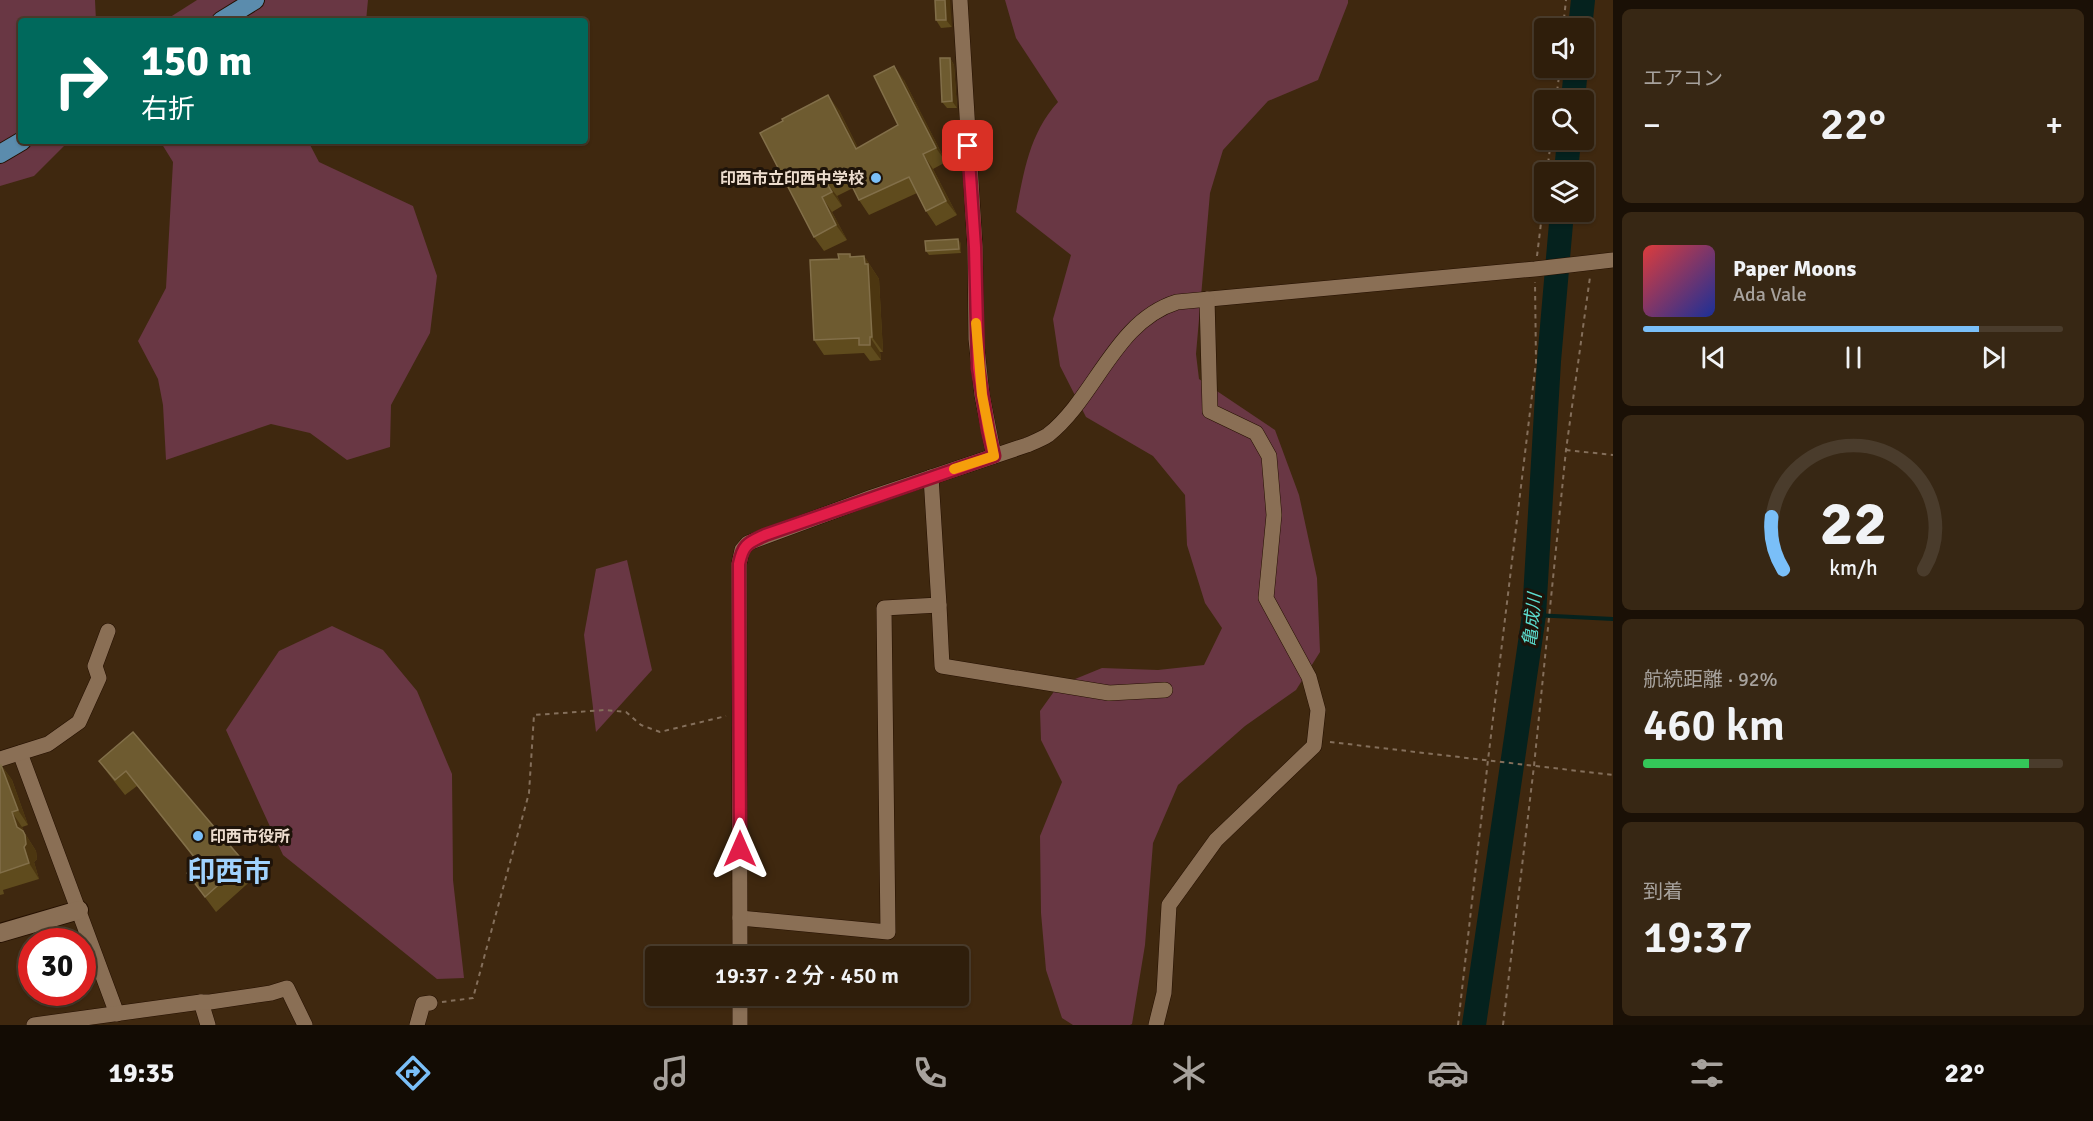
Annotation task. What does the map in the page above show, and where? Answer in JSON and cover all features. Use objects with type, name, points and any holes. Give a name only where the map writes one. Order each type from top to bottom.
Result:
[{"type":"main road","points":[[226,18],[255,0]]},
{"type":"main road","points":[[0,154],[18,143]]},
{"type":"street","points":[[960,0],[975,247],[976,339],[982,395],[994,456]]},
{"type":"street","points":[[740,946],[739,564],[742,550],[748,543],[765,535],[1047,436],[1070,412],[1129,335],[1146,318],[1163,306],[1177,302],[1613,260]]},
{"type":"street","points":[[1155,1025],[1164,993],[1169,904],[1216,840],[1314,746],[1318,710],[1309,677],[1266,598],[1274,515],[1269,456],[1256,433],[1210,411],[1207,299]]},
{"type":"street","points":[[931,477],[942,666],[1109,693],[1166,690]]},
{"type":"street","points":[[740,918],[888,932],[884,608],[939,605]]},
{"type":"street","points":[[0,759],[48,744],[79,722],[99,678],[95,666],[108,631]]},
{"type":"street","points":[[20,753],[117,1014]]},
{"type":"street","points":[[0,933],[79,910]]},
{"type":"street","points":[[34,1025],[210,1002],[271,993],[287,988],[305,1025]]},
{"type":"street","points":[[201,1002],[208,1025]]},
{"type":"street","points":[[417,1025],[423,1004],[430,1003]]},
{"type":"street","points":[[740,1006],[740,1025]]},
{"type":"path","points":[[1564,18],[1566,0]]},
{"type":"path","points":[[1458,1025],[1536,362],[1535,269],[1541,222]]},
{"type":"path","points":[[1503,1025],[1534,766],[1566,450],[1592,263]]},
{"type":"path","points":[[1566,450],[1613,455]]},
{"type":"path","points":[[430,1003],[473,998],[530,793],[534,715],[605,710],[626,712],[641,725],[660,732],[740,711]]},
{"type":"path","points":[[1315,741],[1613,775]]},
{"type":"shaded area","points":[[0,0],[95,0],[96,18],[18,18],[18,144],[66,144],[34,176],[0,186]]},
{"type":"shaded area","points":[[197,0],[368,0],[366,18],[169,18]]},
{"type":"shaded area","points":[[1005,0],[1348,0],[1318,80],[1268,101],[1223,150],[1210,193],[1196,354],[1199,379],[1275,430],[1299,495],[1317,578],[1320,652],[1296,690],[1245,726],[1178,785],[1153,843],[1145,945],[1130,1025],[1073,1025],[1062,1018],[1046,970],[1041,913],[1040,836],[1062,782],[1041,740],[1040,711],[1058,686],[1102,668],[1158,670],[1204,665],[1222,628],[1205,603],[1187,545],[1185,495],[1153,456],[1086,417],[1060,366],[1053,319],[1071,255],[1016,212],[1025,168],[1034,140],[1048,114],[1058,102],[1016,38]]},
{"type":"shaded area","points":[[162,144],[310,144],[319,162],[413,206],[437,276],[430,333],[391,405],[390,447],[347,460],[310,433],[271,424],[166,460],[163,405],[158,379],[138,341],[166,288],[173,162]]},
{"type":"shaded area","points":[[627,560],[652,670],[596,732],[584,635],[596,569]]},
{"type":"shaded area","points":[[332,626],[383,650],[417,691],[452,774],[453,880],[464,978],[437,979],[283,855],[226,730],[279,651]]},
{"type":"building","points":[[935,0],[945,0],[946,20],[936,20]]},
{"type":"building","points":[[940,58],[950,58],[952,101],[942,102]]},
{"type":"building","points":[[894,66],[936,148],[923,154],[946,201],[926,211],[909,177],[859,200],[845,172],[826,182],[832,192],[822,197],[836,225],[814,237],[760,133],[828,95],[856,149],[898,125],[874,76]]},
{"type":"building","points":[[958,239],[959,249],[926,251],[925,241]]},
{"type":"building","points":[[838,254],[850,254],[850,257],[864,256],[865,264],[868,264],[872,337],[870,337],[870,345],[859,345],[859,338],[814,340],[810,260],[839,259]]},
{"type":"building","name":"印西市役所","points":[[133,732],[244,862],[205,897],[187,873],[199,863],[126,771],[115,780],[99,761]]},
{"type":"building","points":[[0,765],[18,810],[12,812],[17,827],[25,835],[24,847],[29,863],[0,873]]},
{"type":"waterway","name":"亀成川","points":[[1581,18],[1583,0]]},
{"type":"waterway","name":"亀成川","points":[[1574,90],[1575,78]]},
{"type":"waterway","name":"亀成川","points":[[1567,162],[1568,150]]},
{"type":"waterway","name":"亀成川","points":[[1474,1025],[1534,615],[1549,361],[1561,222]]},
{"type":"waterway","points":[[1534,615],[1613,619]]},
{"type":"slow traffic","points":[[954,469],[994,456],[982,395],[976,323]]},
{"type":"place","name":"印西市立印西中学校","points":[[876,178]]},
{"type":"place","name":"印西市役所","points":[[198,836]]},
{"type":"district","name":"印西市","points":[[229,871]]},
{"type":"route","points":[[740,849],[739,564],[742,550],[748,543],[765,535],[994,456],[978,368],[975,247],[968,146]]}]
